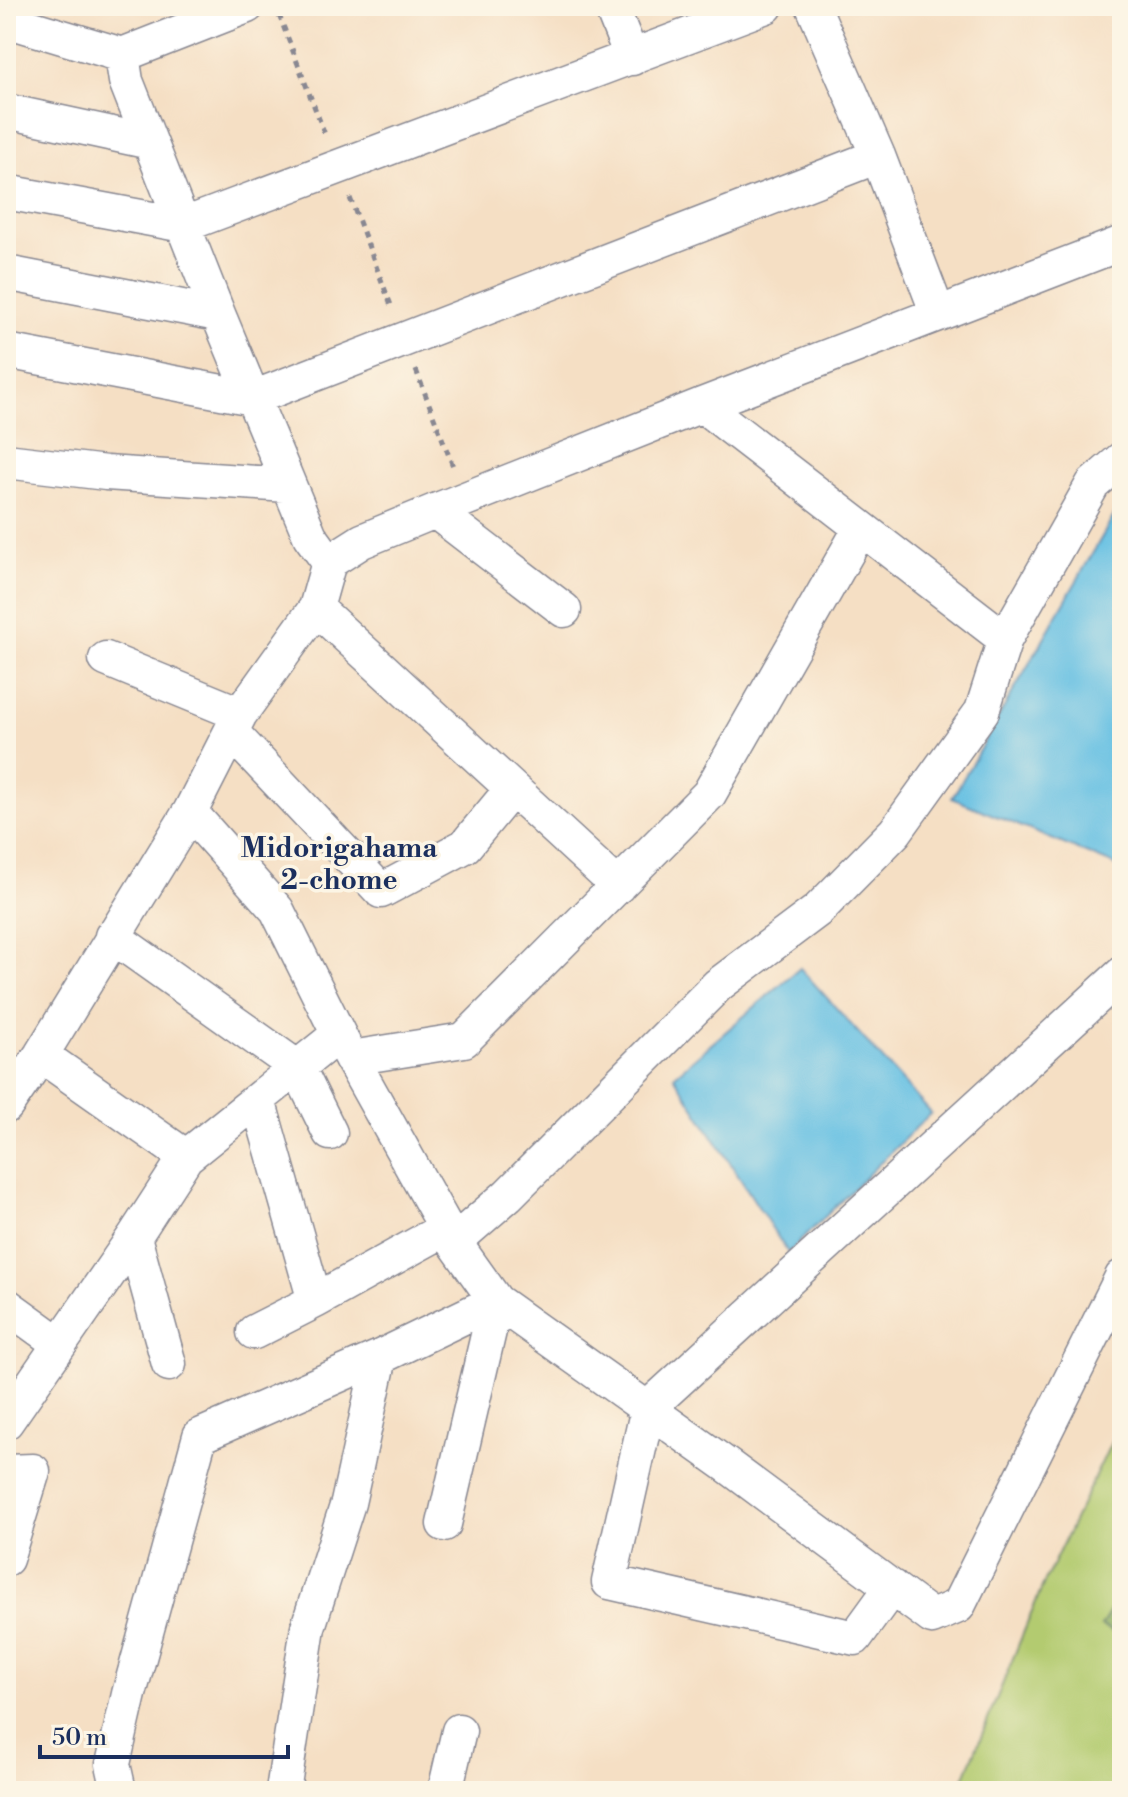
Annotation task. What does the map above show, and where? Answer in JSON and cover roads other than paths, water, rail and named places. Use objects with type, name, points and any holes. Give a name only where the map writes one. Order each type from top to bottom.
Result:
[{"type":"street","points":[[6,20],[122,55],[194,15],[247,6]]},
{"type":"street","points":[[611,6],[632,58]]},
{"type":"street","points":[[6,192],[184,225],[766,6]]},
{"type":"street","points":[[813,6],[878,156],[938,314]]},
{"type":"street","points":[[122,55],[126,81],[218,314],[310,536],[329,562]]},
{"type":"street","points":[[6,111],[150,142]]},
{"type":"street","points":[[6,351],[253,398],[878,156]]},
{"type":"street","points":[[6,1106],[41,1055],[190,812],[236,723],[316,608],[329,562],[362,541],[450,505],[1122,243]]},
{"type":"street","points":[[6,273],[218,314]]},
{"type":"street","points":[[702,405],[1005,639]]},
{"type":"street","points":[[254,1332],[451,1235],[508,1195],[718,985],[818,910],[895,832],[982,711],[1005,639],[1093,484],[1122,459]]},
{"type":"street","points":[[6,461],[106,473],[288,485]]},
{"type":"street","points":[[450,505],[564,610]]},
{"type":"street","points":[[6,1422],[186,1157],[298,1068],[345,1046],[464,1040],[709,794],[861,528]]},
{"type":"street","points":[[316,608],[618,886]]},
{"type":"street","points":[[106,659],[236,723],[381,891],[465,846],[512,789]]},
{"type":"street","points":[[190,812],[277,910],[345,1046],[451,1235],[496,1301],[648,1408],[932,1617],[958,1606],[1122,1277]]},
{"type":"street","points":[[112,936],[298,1068],[330,1133]]},
{"type":"street","points":[[892,1587],[855,1638],[609,1582],[648,1408],[1122,974]]},
{"type":"street","points":[[41,1055],[186,1157]]},
{"type":"street","points":[[258,1100],[315,1301]]},
{"type":"street","points":[[134,1237],[169,1364]]},
{"type":"street","points":[[119,1791],[113,1764],[129,1694],[200,1436],[380,1357],[496,1301]]},
{"type":"street","points":[[444,1524],[496,1301]]},
{"type":"street","points":[[6,1305],[60,1344]]},
{"type":"street","points":[[283,1791],[308,1627],[348,1503],[380,1357]]},
{"type":"street","points":[[6,1472],[33,1471],[6,1559]]},
{"type":"street","points":[[445,1791],[459,1731]]},
{"type":"water","points":[[1122,502],[1122,868],[952,798]]},
{"type":"water","points":[[800,968],[931,1113],[788,1253],[674,1076]]},
{"type":"district","name":"Midorigahama 2-chome","points":[[339,863]]}]
